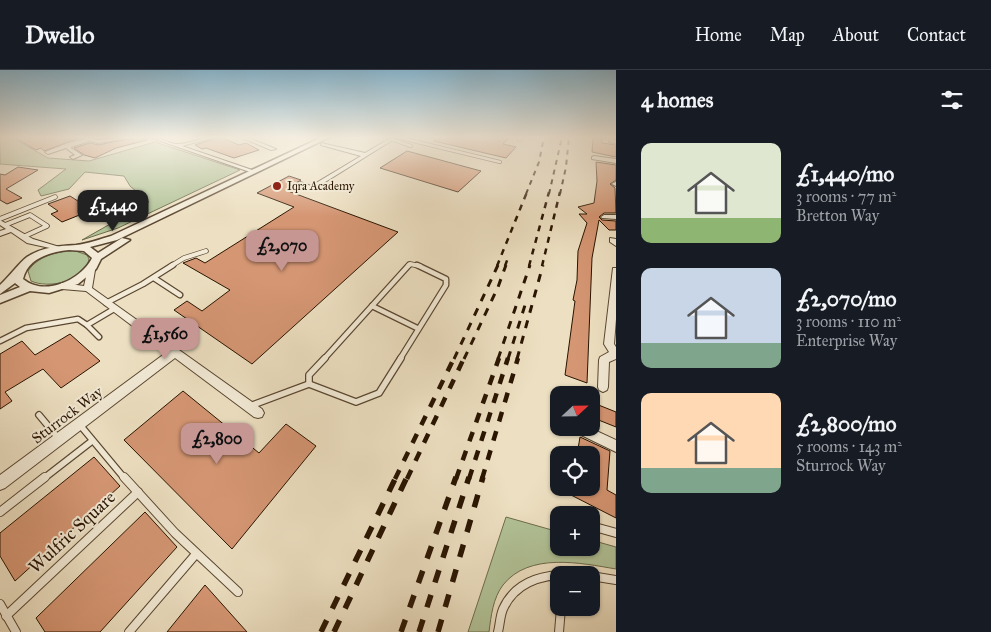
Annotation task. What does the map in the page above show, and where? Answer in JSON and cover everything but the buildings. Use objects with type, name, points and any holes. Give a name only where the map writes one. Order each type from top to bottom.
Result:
[{"type":"street","points":[[229,163],[252,171]]},
{"type":"street","points":[[0,290],[36,256],[59,248],[78,247],[114,238],[270,163]]},
{"type":"street","points":[[88,289],[91,270],[97,257],[144,230],[278,163]]},
{"type":"street","points":[[300,184],[312,188],[352,163]]},
{"type":"street","points":[[604,217],[616,217]]},
{"type":"street","points":[[2,222],[27,239],[59,248]]},
{"type":"street","points":[[0,234],[12,229]]},
{"type":"street","points":[[27,239],[33,250],[27,263]]},
{"type":"street","points":[[78,247],[92,252],[97,257]]},
{"type":"street","points":[[18,274],[18,280],[22,285],[29,288],[44,289],[62,286],[84,276],[91,270]]},
{"type":"street","points":[[603,387],[604,360],[615,354],[608,344],[616,270]]},
{"type":"street","points":[[62,286],[88,289],[254,410]]},
{"type":"street","points":[[0,299],[29,288]]},
{"type":"street","name":"Sturrock Way","points":[[0,483],[175,352]]},
{"type":"street","points":[[595,436],[616,446]]},
{"type":"lane","points":[[2,222],[55,198]]},
{"type":"lane","points":[[2,222],[30,215],[47,226],[27,239]]},
{"type":"lane","points":[[87,325],[110,306],[154,278],[174,262],[191,254],[206,251]]},
{"type":"lane","points":[[254,410],[309,384],[356,402],[379,393],[446,285],[446,279],[416,264],[410,264],[309,375],[309,384]]},
{"type":"lane","points":[[154,278],[180,295]]},
{"type":"lane","points":[[372,306],[418,328]]},
{"type":"lane","points":[[0,341],[26,328],[78,319],[99,336]]},
{"type":"lane","points":[[39,415],[59,439]]},
{"type":"lane","name":"Wulfric Square","points":[[79,424],[92,441],[196,554],[238,592]]},
{"type":"lane","points":[[0,512],[92,441]]},
{"type":"lane","name":"Wulfric Square","points":[[6,616],[138,492]]},
{"type":"lane","points":[[600,529],[616,534]]},
{"type":"lane","points":[[130,632],[196,554]]},
{"type":"lane","points":[[498,632],[503,609],[521,588],[540,577],[550,576]]},
{"type":"lane","points":[[600,577],[616,580]]},
{"type":"lane","points":[[0,604],[16,632]]},
{"type":"lane","points":[[559,632],[560,616]]},
{"type":"green space","points":[[219,163],[240,170],[118,228],[82,240],[149,202],[130,186],[124,176],[85,172],[69,189],[41,196],[38,190],[66,169],[0,164]]},
{"type":"green space","points":[[73,250],[87,255],[89,259],[81,273],[65,282],[56,284],[31,281],[28,271],[42,258]]},
{"type":"green space","points":[[506,517],[550,529],[550,556],[600,556],[600,543],[616,547],[616,569],[587,564],[556,562],[527,568],[514,575],[503,585],[497,596],[493,607],[489,632],[468,632]]},
{"type":"railway","points":[[526,194],[539,163]]},
{"type":"railway","points":[[549,194],[556,163]]},
{"type":"railway","points":[[560,194],[566,163]]},
{"type":"railway","points":[[497,266],[527,192]]},
{"type":"railway","points":[[529,266],[549,192]]},
{"type":"railway","points":[[542,266],[560,192]]},
{"type":"railway","points":[[505,266],[509,255]]},
{"type":"railway","points":[[454,359],[498,265]]},
{"type":"railway","points":[[464,359],[498,287],[506,265]]},
{"type":"railway","points":[[498,359],[530,265]]},
{"type":"railway","points":[[517,359],[543,265]]},
{"type":"railway","points":[[508,359],[526,302]]},
{"type":"railway","points":[[395,479],[454,358]]},
{"type":"railway","points":[[407,479],[464,358]]},
{"type":"railway","points":[[456,479],[499,358]]},
{"type":"railway","points":[[469,479],[508,358]]},
{"type":"railway","points":[[482,479],[518,358]]},
{"type":"railway","points":[[321,632],[396,477]]},
{"type":"railway","points":[[334,632],[407,477]]},
{"type":"railway","points":[[401,632],[456,477]]},
{"type":"railway","points":[[419,632],[469,477]]},
{"type":"railway","points":[[438,632],[483,477]]},
{"type":"place","name":"Iqra Academy","points":[[277,186]]}]
